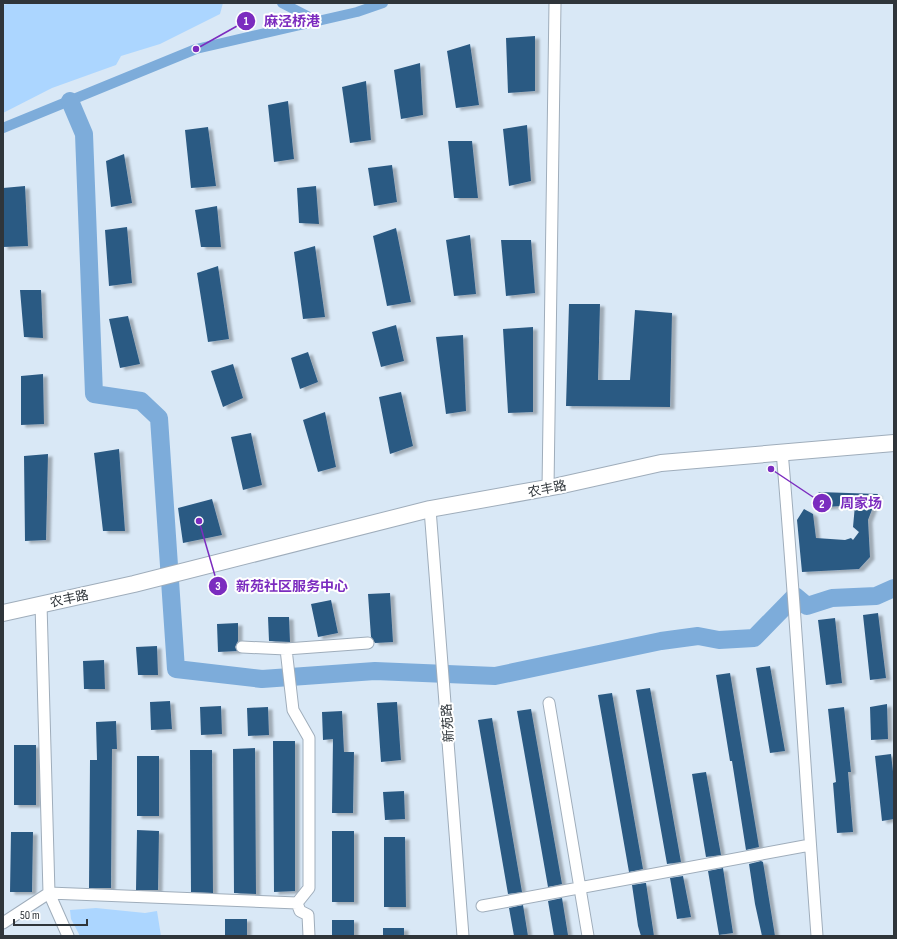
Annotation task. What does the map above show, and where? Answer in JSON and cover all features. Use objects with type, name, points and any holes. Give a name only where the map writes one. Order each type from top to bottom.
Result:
[{"type":"main road","name":"农丰路","points":[[3,613],[134,584],[430,509],[548,488],[661,463],[894,442]]},
{"type":"street","points":[[548,488],[555,3]]},
{"type":"street","points":[[782,451],[793,579],[795,636],[817,936]]},
{"type":"street","name":"新苑路","points":[[430,509],[463,936]]},
{"type":"street","points":[[41,604],[49,893],[68,936]]},
{"type":"street","points":[[242,647],[286,649],[368,643]]},
{"type":"street","points":[[286,649],[293,710],[309,738],[309,888],[296,903]]},
{"type":"street","points":[[549,703],[588,936]]},
{"type":"street","points":[[482,906],[810,845]]},
{"type":"street","points":[[3,923],[49,893],[296,903]]},
{"type":"street","points":[[296,903],[300,911],[308,915],[309,936]]},
{"type":"shaded area","points":[[13,3],[223,3],[220,14],[160,44],[121,56],[116,65],[52,88],[3,113],[3,5]]},
{"type":"shaded area","points":[[96,908],[145,913],[157,911],[161,936],[80,936],[71,919],[70,910]]},
{"type":"building","points":[[535,36],[535,91],[508,93],[506,38]]},
{"type":"building","points":[[470,44],[479,105],[456,108],[447,51]]},
{"type":"building","points":[[420,63],[423,115],[401,119],[394,70]]},
{"type":"building","points":[[366,81],[371,140],[350,143],[342,87]]},
{"type":"building","points":[[288,101],[294,159],[274,162],[268,105]]},
{"type":"building","points":[[527,125],[531,181],[509,186],[503,129]]},
{"type":"building","points":[[208,127],[216,186],[191,188],[185,130]]},
{"type":"building","points":[[448,141],[472,141],[478,198],[454,198]]},
{"type":"building","points":[[124,154],[132,203],[111,207],[106,161]]},
{"type":"building","points":[[392,165],[397,202],[374,206],[368,168]]},
{"type":"building","points":[[25,186],[28,246],[3,247],[3,188]]},
{"type":"building","points":[[316,186],[319,224],[299,223],[297,188]]},
{"type":"building","points":[[217,206],[221,247],[201,247],[195,210]]},
{"type":"building","points":[[127,227],[132,283],[109,286],[105,230]]},
{"type":"building","points":[[396,228],[411,302],[387,306],[373,236]]},
{"type":"building","points":[[470,235],[476,294],[454,296],[446,240]]},
{"type":"building","points":[[501,240],[531,240],[535,293],[506,296]]},
{"type":"building","points":[[315,246],[325,317],[303,319],[294,252]]},
{"type":"building","points":[[218,266],[229,339],[208,342],[197,273]]},
{"type":"building","points":[[20,290],[41,290],[43,338],[24,337]]},
{"type":"building","points":[[569,304],[600,304],[598,380],[630,380],[635,310],[672,313],[670,407],[566,406]]},
{"type":"building","points":[[128,316],[140,364],[120,368],[109,319]]},
{"type":"building","points":[[396,325],[404,361],[381,367],[372,332]]},
{"type":"building","points":[[533,327],[533,412],[508,413],[503,329]]},
{"type":"building","points":[[463,335],[466,411],[446,414],[436,337]]},
{"type":"building","points":[[308,352],[318,382],[300,389],[291,358]]},
{"type":"building","points":[[233,364],[243,398],[223,407],[211,371]]},
{"type":"building","points":[[43,374],[44,424],[21,425],[21,376]]},
{"type":"building","points":[[401,392],[413,446],[390,454],[379,397]]},
{"type":"building","points":[[325,412],[336,467],[318,472],[303,420]]},
{"type":"building","points":[[251,433],[262,485],[243,490],[231,437]]},
{"type":"building","points":[[119,449],[125,531],[103,531],[94,453]]},
{"type":"building","points":[[48,454],[46,540],[25,541],[24,456]]},
{"type":"building","points":[[819,492],[878,494],[868,520],[870,557],[859,569],[802,572],[797,520],[804,509],[813,514],[816,538],[845,540],[851,538],[853,540],[859,532],[853,527],[855,505],[826,507],[815,498]]},
{"type":"building","points":[[212,499],[222,535],[183,543],[178,508]]},
{"type":"building","points":[[390,593],[393,642],[375,643],[371,637],[368,594]]},
{"type":"building","points":[[331,600],[338,633],[318,637],[311,604]]},
{"type":"building","points":[[878,613],[886,678],[870,680],[863,615]]},
{"type":"building","points":[[268,617],[289,617],[290,642],[269,641]]},
{"type":"building","points":[[835,618],[842,683],[826,685],[818,620]]},
{"type":"building","points":[[238,623],[238,641],[235,647],[237,651],[218,652],[217,624]]},
{"type":"building","points":[[157,646],[158,675],[138,675],[136,647]]},
{"type":"building","points":[[104,660],[105,689],[84,689],[83,661]]},
{"type":"building","points":[[770,666],[785,751],[770,753],[756,668]]},
{"type":"building","points":[[730,673],[759,847],[746,850],[732,761],[730,761],[716,675]]},
{"type":"building","points":[[650,688],[681,862],[667,864],[636,690]]},
{"type":"building","points":[[612,693],[643,869],[629,872],[598,695]]},
{"type":"building","points":[[170,701],[172,729],[151,730],[150,702]]},
{"type":"building","points":[[397,702],[401,760],[381,762],[377,703]]},
{"type":"building","points":[[887,704],[888,739],[871,740],[870,707]]},
{"type":"building","points":[[221,706],[222,734],[201,735],[200,707]]},
{"type":"building","points":[[268,707],[269,735],[248,736],[247,708]]},
{"type":"building","points":[[844,707],[851,772],[848,772],[853,832],[837,833],[833,783],[836,782],[828,709]]},
{"type":"building","points":[[531,709],[562,884],[548,887],[517,711]]},
{"type":"building","points":[[342,711],[344,752],[354,752],[353,813],[332,813],[333,739],[323,740],[322,712]]},
{"type":"building","points":[[492,718],[522,892],[508,894],[478,720]]},
{"type":"building","points":[[116,721],[117,749],[112,749],[111,888],[89,888],[90,760],[97,760],[96,722]]},
{"type":"building","points":[[273,741],[295,741],[295,891],[274,892]]},
{"type":"building","points":[[14,745],[36,745],[36,805],[14,805]]},
{"type":"building","points":[[255,748],[256,894],[234,893],[233,749]]},
{"type":"building","points":[[190,750],[212,750],[213,893],[191,892]]},
{"type":"building","points":[[891,754],[894,780],[894,819],[882,821],[875,756]]},
{"type":"building","points":[[137,756],[159,756],[159,816],[137,816]]},
{"type":"building","points":[[706,772],[721,855],[706,857],[692,774]]},
{"type":"building","points":[[404,791],[405,819],[385,820],[383,792]]},
{"type":"building","points":[[137,830],[159,831],[158,890],[136,890]]},
{"type":"building","points":[[332,831],[354,831],[354,902],[332,902]]},
{"type":"building","points":[[11,832],[33,832],[32,892],[10,892]]},
{"type":"building","points":[[384,837],[405,837],[406,907],[384,907]]},
{"type":"building","points":[[761,861],[763,862],[775,936],[762,936],[755,904],[749,864]]},
{"type":"building","points":[[723,868],[733,933],[719,935],[708,871]]},
{"type":"building","points":[[683,876],[691,917],[677,919],[670,878]]},
{"type":"building","points":[[646,883],[654,936],[641,936],[638,926],[632,885]]},
{"type":"building","points":[[562,898],[568,935],[554,936],[548,901]]},
{"type":"building","points":[[523,905],[528,936],[514,936],[509,908]]},
{"type":"building","points":[[225,919],[247,919],[247,936],[225,936]]},
{"type":"building","points":[[332,920],[354,920],[354,936],[332,936]]},
{"type":"building","points":[[383,928],[404,928],[404,936],[383,936]]},
{"type":"waterway","points":[[282,3],[317,21]]},
{"type":"waterway","points":[[3,128],[196,49],[357,12],[383,3]]},
{"type":"waterway","points":[[70,101],[84,134],[94,394],[141,401],[159,418],[176,669],[262,679],[375,671],[495,676],[661,641],[698,636],[719,640],[754,638],[795,596],[807,606],[832,598],[876,596],[894,588]]},
{"type":"place","name":"麻泾桥港","points":[[196,49]]},
{"type":"place","name":"周家场","points":[[771,469]]},
{"type":"place","name":"新苑社区服务中心","points":[[199,521]]}]
